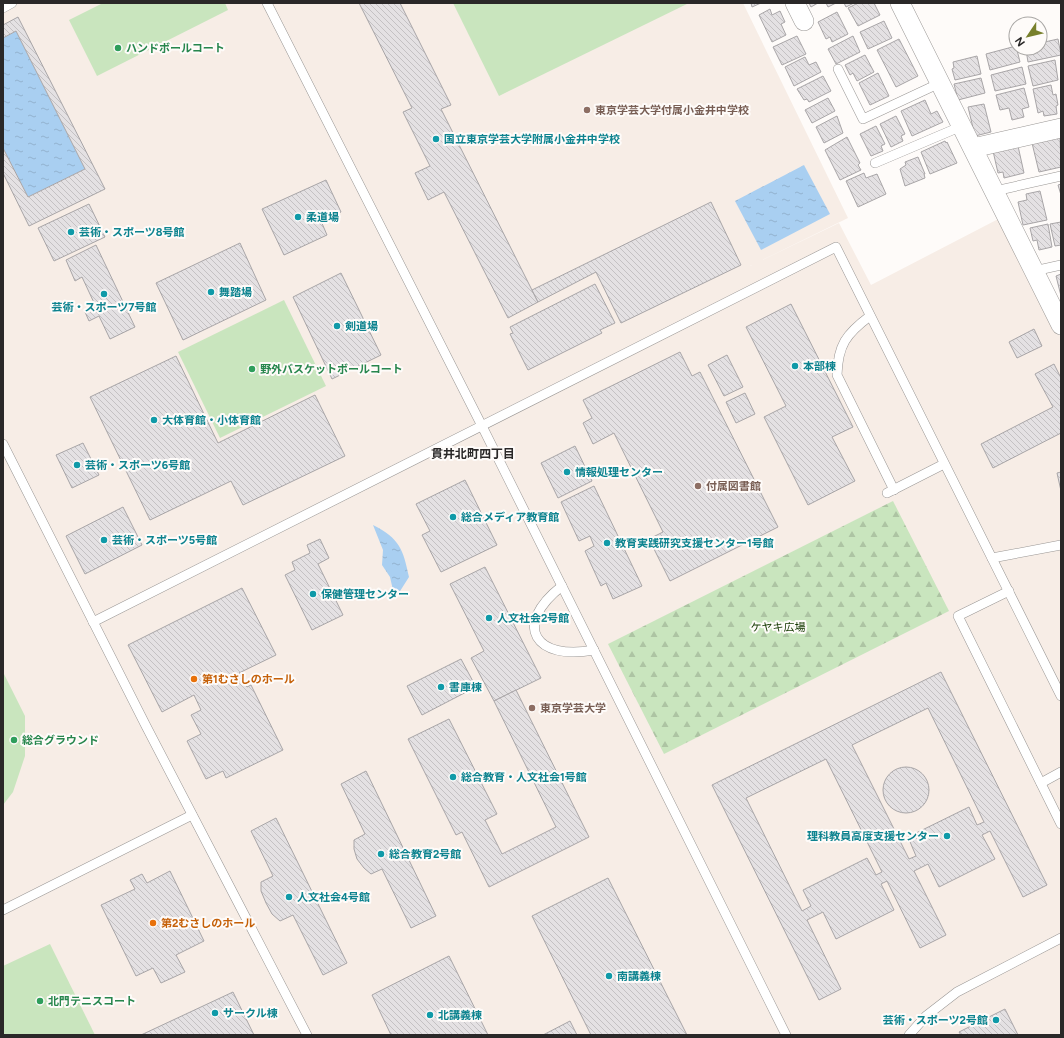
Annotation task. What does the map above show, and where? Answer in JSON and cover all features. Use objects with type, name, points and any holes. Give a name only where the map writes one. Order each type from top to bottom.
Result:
[{"type":"street","points":[[795,3],[804,21]]},
{"type":"street","points":[[900,3],[1061,325]]},
{"type":"street","points":[[973,148],[1061,128]]},
{"type":"lane","points":[[3,8],[12,3]]},
{"type":"lane","points":[[267,3],[482,426],[786,1035]]},
{"type":"lane","points":[[838,69],[863,119],[940,83]]},
{"type":"lane","points":[[875,163],[962,126]]},
{"type":"lane","points":[[995,191],[1061,176]]},
{"type":"lane","points":[[93,622],[836,247],[1061,696]]},
{"type":"lane","points":[[1034,271],[1061,265]]},
{"type":"lane","points":[[870,316],[857,326],[845,341],[838,356],[837,375],[891,491],[944,464]]},
{"type":"lane","points":[[3,444],[192,815],[307,1035]]},
{"type":"lane","points":[[992,558],[1061,545]]},
{"type":"lane","points":[[562,586],[550,595],[540,607],[533,622],[536,636],[547,647],[563,652],[578,653],[594,650]]},
{"type":"lane","points":[[1009,591],[958,616],[1061,824]]},
{"type":"lane","points":[[1041,783],[1061,772]]},
{"type":"lane","points":[[3,910],[192,815]]},
{"type":"lane","points":[[909,1035],[926,1016],[957,992],[1061,938]]},
{"type":"shaded area","name":"東京学芸大学","points":[[3,3],[743,3],[848,218],[750,266],[839,223],[871,285],[1006,215],[1061,325],[1061,1035],[3,1035]]},
{"type":"green space","name":"ハンドボールコート","points":[[103,3],[225,3],[228,10],[97,76],[69,20]]},
{"type":"green space","points":[[453,3],[689,3],[499,96]]},
{"type":"green space","name":"野外バスケットボールコート","points":[[284,300],[326,386],[220,438],[178,352]]},
{"type":"green space","name":"ケヤキ広場","points":[[893,501],[949,611],[664,754],[608,644]]},
{"type":"green space","name":"総合グラウンド","points":[[3,672],[25,716],[25,756],[13,792],[3,805]]},
{"type":"green space","name":"北門テニスコート","points":[[50,944],[95,1035],[3,1035],[3,966]]},
{"type":"water","points":[[16,31],[85,169],[28,197],[3,148],[3,38]]},
{"type":"water","points":[[804,165],[830,214],[761,250],[735,201]]},
{"type":"water","points":[[373,525],[395,540],[405,559],[409,577],[395,599],[390,577],[382,565],[383,550]]},
{"type":"building","name":"国立東京学芸大学附属小金井中学校","points":[[359,3],[400,3],[451,105],[441,109],[538,302],[508,318],[444,192],[428,200],[415,173],[430,166],[403,112],[412,108]]},
{"type":"building","points":[[751,3],[761,3],[752,7]]},
{"type":"building","points":[[809,3],[818,3],[811,7]]},
{"type":"building","points":[[826,3],[836,3],[828,7]]},
{"type":"building","points":[[844,3],[854,3],[846,7]]},
{"type":"building","points":[[858,3],[874,3],[880,15],[858,26],[848,8]]},
{"type":"building","points":[[770,9],[772,15],[780,11],[785,22],[781,24],[786,35],[772,42],[759,15]]},
{"type":"building","points":[[837,12],[848,34],[832,42],[830,37],[826,39],[818,22]]},
{"type":"building","points":[[18,17],[105,189],[29,226],[3,173],[3,148],[28,197],[85,169],[16,31],[3,38],[3,25]]},
{"type":"building","points":[[884,21],[892,38],[868,49],[860,32]]},
{"type":"building","points":[[797,36],[806,54],[782,65],[773,47]]},
{"type":"building","points":[[853,36],[860,52],[836,64],[828,49]]},
{"type":"building","points":[[899,39],[918,76],[896,87],[877,50]]},
{"type":"building","points":[[1058,39],[1061,55],[1028,62],[1027,56],[1048,56],[1048,41]]},
{"type":"building","points":[[1008,48],[1008,56],[1018,56],[1020,62],[990,70],[986,54]]},
{"type":"building","points":[[865,55],[874,72],[857,81],[853,73],[850,75],[845,65]]},
{"type":"building","points":[[977,56],[981,74],[955,80],[952,69],[954,68],[953,62]]},
{"type":"building","points":[[805,57],[809,65],[816,62],[821,72],[794,86],[785,67]]},
{"type":"building","points":[[1055,60],[1058,80],[1033,86],[1028,66]]},
{"type":"building","points":[[1022,67],[1026,84],[995,91],[991,75]]},
{"type":"building","points":[[878,73],[889,96],[870,105],[859,83]]},
{"type":"building","points":[[823,76],[831,91],[809,102],[807,99],[804,100],[797,89]]},
{"type":"building","points":[[981,78],[985,93],[958,100],[954,84]]},
{"type":"building","points":[[1051,85],[1053,95],[1056,94],[1058,105],[1056,106],[1057,114],[1044,116],[1043,111],[1038,113],[1033,89]]},
{"type":"building","points":[[1024,88],[1029,107],[1022,109],[1024,117],[1012,120],[1009,108],[1000,110],[996,95]]},
{"type":"building","points":[[828,98],[835,111],[812,123],[805,110]]},
{"type":"building","points":[[925,100],[931,114],[937,111],[943,122],[912,136],[901,111]]},
{"type":"building","points":[[984,104],[991,132],[975,136],[968,107]]},
{"type":"building","points":[[837,116],[843,133],[824,143],[816,127]]},
{"type":"building","points":[[896,116],[905,134],[901,136],[903,141],[891,147],[880,124]]},
{"type":"building","points":[[876,126],[885,144],[881,146],[883,151],[871,156],[860,134]]},
{"type":"building","points":[[847,137],[860,163],[858,165],[861,170],[840,180],[825,150]]},
{"type":"building","points":[[1060,137],[1061,167],[1039,172],[1032,143]]},
{"type":"building","points":[[945,141],[946,143],[947,142],[957,163],[930,174],[921,152]]},
{"type":"building","points":[[1018,146],[1024,173],[1004,178],[1003,172],[998,173],[993,151]]},
{"type":"building","points":[[918,157],[925,174],[925,178],[905,186],[900,169],[906,165],[905,162]]},
{"type":"building","points":[[864,173],[866,178],[877,174],[886,194],[858,207],[846,181]]},
{"type":"building","name":"柔道場","points":[[326,180],[341,212],[321,221],[327,235],[284,255],[262,209]]},
{"type":"building","points":[[1061,184],[1061,195],[1058,185]]},
{"type":"building","points":[[1040,191],[1047,220],[1023,225],[1018,202],[1027,200],[1026,194]]},
{"type":"building","points":[[711,202],[741,265],[621,323],[596,272],[538,302],[532,290]]},
{"type":"building","name":"芸術・スポーツ8号館","points":[[89,204],[105,237],[54,261],[38,228]]},
{"type":"building","points":[[1061,222],[1061,245],[1055,246],[1050,224]]},
{"type":"building","points":[[1048,224],[1052,247],[1039,250],[1037,240],[1033,241],[1030,228]]},
{"type":"building","name":"舞踏場","points":[[240,243],[266,300],[183,340],[156,283]]},
{"type":"building","name":"芸術・スポーツ7号館","points":[[96,245],[135,327],[110,339],[99,316],[89,321],[85,312],[96,307],[82,277],[75,281],[66,260]]},
{"type":"building","name":"剣道場","points":[[341,273],[381,355],[332,379],[293,297]]},
{"type":"building","points":[[1061,274],[1061,296],[1056,276]]},
{"type":"building","points":[[595,284],[615,323],[600,330],[602,333],[528,370],[510,334],[513,333],[510,327]]},
{"type":"building","name":"本部棟","points":[[791,304],[853,427],[832,437],[855,481],[808,505],[764,417],[786,406],[746,327]]},
{"type":"building","points":[[1034,329],[1042,346],[1017,358],[1009,342]]},
{"type":"building","name":"付属図書館","points":[[680,352],[692,376],[700,372],[778,527],[670,581],[649,539],[663,532],[614,433],[593,444],[583,423],[592,418],[583,400]]},
{"type":"building","points":[[727,355],[743,387],[724,396],[708,365]]},
{"type":"building","name":"大体育館・小体育館","points":[[176,356],[218,443],[315,395],[345,456],[243,505],[231,481],[150,520],[90,397]]},
{"type":"building","points":[[1054,364],[1061,378],[1061,433],[993,468],[981,444],[1053,407],[1035,374]]},
{"type":"building","points":[[745,393],[755,414],[736,423],[726,402]]},
{"type":"building","name":"芸術・スポーツ6号館","points":[[83,443],[99,475],[72,488],[56,455]]},
{"type":"building","name":"情報処理センター","points":[[575,446],[592,481],[558,498],[541,463]]},
{"type":"building","points":[[1061,472],[1061,491],[1057,473]]},
{"type":"building","name":"総合メディア教育館","points":[[465,480],[497,545],[441,572],[422,535],[430,531],[416,504]]},
{"type":"building","name":"教育実践研究支援センター1号館","points":[[594,486],[642,586],[613,599],[606,583],[601,586],[585,551],[594,546],[590,536],[579,541],[561,502]]},
{"type":"building","name":"芸術・スポーツ5号館","points":[[123,507],[142,545],[85,574],[66,536]]},
{"type":"building","name":"保健管理センター","points":[[320,539],[329,558],[318,564],[343,615],[312,630],[285,575],[295,570],[292,562],[310,553],[307,545]]},
{"type":"building","name":"人文社会2号館","points":[[485,567],[541,678],[494,701],[471,658],[484,651],[450,584]]},
{"type":"building","name":"第1むさしのホール","points":[[242,588],[276,655],[239,673],[247,687],[251,685],[283,750],[226,778],[223,771],[206,779],[187,741],[201,734],[191,715],[201,710],[194,695],[162,712],[128,645]]},
{"type":"building","name":"書庫棟","points":[[461,659],[476,687],[422,715],[407,686]]},
{"type":"building","name":"理科教員高度支援センター","points":[[941,672],[1047,885],[1023,897],[990,831],[982,835],[995,859],[939,887],[928,864],[914,871],[946,935],[920,948],[887,881],[881,884],[894,910],[836,939],[823,912],[807,920],[841,989],[819,1000],[712,785]],"holes":[[[928,708],[984,822],[977,825],[969,807],[908,837],[916,856],[909,859],[852,745]],[[826,759],[882,872],[876,875],[867,858],[803,890],[811,906],[802,911],[746,798]]]},
{"type":"building","name":"総合教育・人文社会1号館","points":[[516,690],[589,837],[489,887],[462,832],[456,835],[408,739],[449,719],[497,814],[485,820],[502,854],[556,827],[494,701]]},
{"type":"building","points":[[901,767],[911,767],[919,771],[925,777],[929,785],[929,795],[925,803],[919,809],[911,813],[901,813],[893,809],[887,803],[883,795],[883,785],[887,777],[893,771]]},
{"type":"building","name":"総合教育2号館","points":[[366,771],[436,916],[411,928],[382,869],[371,874],[357,859],[354,849],[354,840],[365,834],[341,784]]},
{"type":"building","name":"人文社会4号館","points":[[276,818],[347,963],[323,975],[293,915],[280,921],[272,914],[261,891],[261,882],[273,876],[251,831]]},
{"type":"building","name":"第2むさしのホール","points":[[170,871],[204,941],[176,955],[185,972],[161,983],[153,968],[136,976],[101,905],[135,889],[130,880],[142,874],[147,883]]},
{"type":"building","name":"南講義棟","points":[[608,878],[687,1035],[591,1035],[532,916]]},
{"type":"building","name":"北講義棟","points":[[449,956],[488,1035],[391,1035],[372,995]]},
{"type":"building","name":"サークル棟","points":[[233,992],[254,1035],[141,1035]]},
{"type":"building","name":"芸術・スポーツ2号館","points":[[1005,1009],[1018,1035],[961,1035],[959,1032]]},
{"type":"building","points":[[570,1021],[577,1035],[543,1035]]},
{"type":"place","name":"ハンドボールコート","points":[[118,48]]},
{"type":"place","name":"東京学芸大学付属小金井中学校","points":[[587,110]]},
{"type":"place","name":"国立東京学芸大学附属小金井中学校","points":[[436,139]]},
{"type":"place","name":"柔道場","points":[[298,217]]},
{"type":"place","name":"芸術・スポーツ8号館","points":[[71,232]]},
{"type":"place","name":"舞踏場","points":[[211,292]]},
{"type":"place","name":"芸術・スポーツ7号館","points":[[104,294]]},
{"type":"place","name":"剣道場","points":[[337,326]]},
{"type":"place","name":"本部棟","points":[[795,366]]},
{"type":"place","name":"野外バスケットボールコート","points":[[252,369]]},
{"type":"place","name":"大体育館・小体育館","points":[[154,420]]},
{"type":"place","name":"芸術・スポーツ6号館","points":[[77,465]]},
{"type":"place","name":"情報処理センター","points":[[567,472]]},
{"type":"place","name":"付属図書館","points":[[698,486]]},
{"type":"place","name":"総合メディア教育館","points":[[453,517]]},
{"type":"place","name":"芸術・スポーツ5号館","points":[[104,540]]},
{"type":"place","name":"教育実践研究支援センター1号館","points":[[607,543]]},
{"type":"place","name":"保健管理センター","points":[[313,594]]},
{"type":"place","name":"人文社会2号館","points":[[489,618]]},
{"type":"place","name":"第1むさしのホール","points":[[194,679]]},
{"type":"place","name":"書庫棟","points":[[441,687]]},
{"type":"place","name":"東京学芸大学","points":[[532,708]]},
{"type":"place","name":"総合グラウンド","points":[[14,740]]},
{"type":"place","name":"総合教育・人文社会1号館","points":[[453,777]]},
{"type":"place","name":"理科教員高度支援センター","points":[[947,836]]},
{"type":"place","name":"総合教育2号館","points":[[381,854]]},
{"type":"place","name":"人文社会4号館","points":[[289,897]]},
{"type":"place","name":"第2むさしのホール","points":[[153,923]]},
{"type":"place","name":"南講義棟","points":[[609,976]]},
{"type":"place","name":"北門テニスコート","points":[[40,1001]]},
{"type":"place","name":"サークル棟","points":[[215,1013]]},
{"type":"place","name":"北講義棟","points":[[430,1015]]},
{"type":"place","name":"芸術・スポーツ2号館","points":[[996,1020]]},
{"type":"district","name":"貫井北町四丁目","points":[[473,454]]}]
